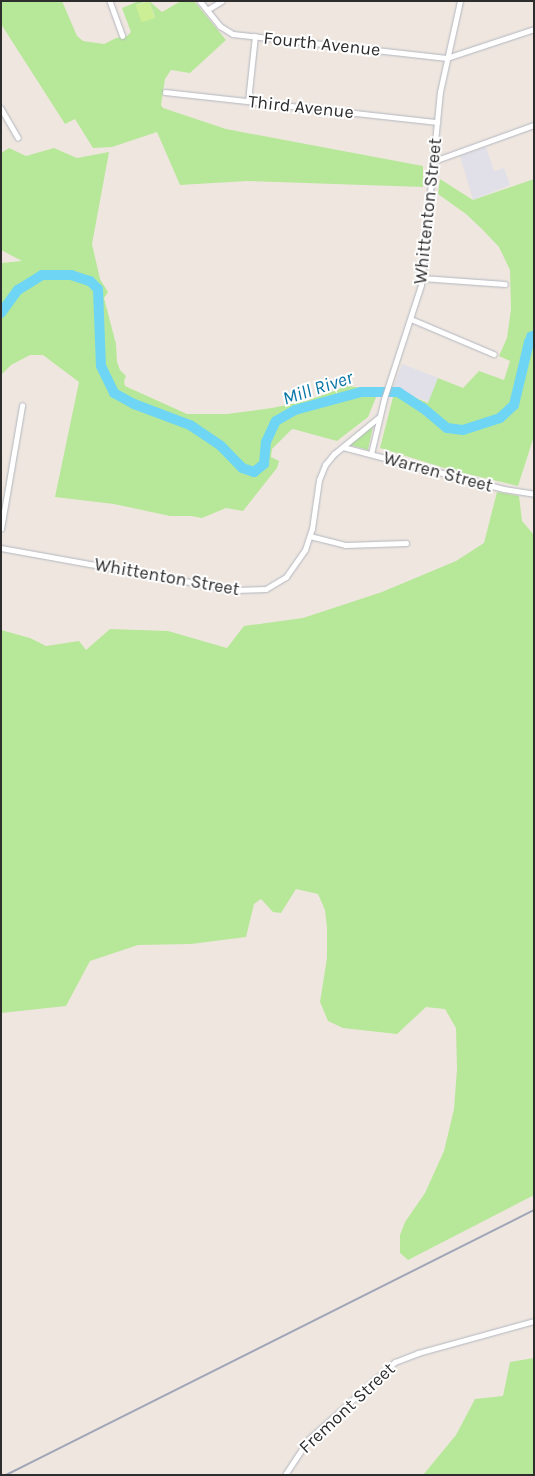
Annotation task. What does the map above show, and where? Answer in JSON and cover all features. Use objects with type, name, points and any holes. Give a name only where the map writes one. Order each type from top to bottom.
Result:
[{"type":"street","points":[[110,1],[123,36]]},
{"type":"street","name":"Fourth Avenue","points":[[200,1],[226,31],[447,58]]},
{"type":"street","points":[[207,10],[222,1]]},
{"type":"street","name":"Whittenton Street","points":[[371,454],[384,398],[411,320],[422,278],[437,122],[447,58],[460,1]]},
{"type":"street","points":[[447,58],[534,29]]},
{"type":"street","points":[[248,101],[255,36]]},
{"type":"street","name":"Third Avenue","points":[[166,92],[437,122]]},
{"type":"street","points":[[1,108],[18,138]]},
{"type":"street","points":[[434,161],[534,125]]},
{"type":"street","points":[[422,278],[505,284]]},
{"type":"street","points":[[411,320],[494,354]]},
{"type":"street","points":[[1,529],[22,406]]},
{"type":"street","name":"Whittenton Street","points":[[1,548],[251,591],[269,587],[286,577],[303,555],[310,536],[321,472],[330,459],[379,417]]},
{"type":"street","name":"Warren Street","points":[[343,447],[504,489],[534,494]]},
{"type":"street","points":[[310,536],[345,545],[406,543]]},
{"type":"street","name":"Fremont Street","points":[[284,1475],[308,1440],[395,1362],[418,1352],[534,1321]]},
{"type":"shaded area","points":[[486,147],[494,171],[504,168],[510,185],[473,200],[460,156]]},
{"type":"shaded area","points":[[402,364],[438,378],[429,402],[393,388]]},
{"type":"green space","points":[[1,1],[62,1],[77,36],[83,41],[104,44],[116,38],[127,36],[131,32],[122,8],[139,1],[147,1],[136,5],[155,17],[149,1],[162,12],[181,1],[194,1],[226,40],[190,73],[171,70],[165,79],[161,105],[163,108],[226,129],[423,166],[423,187],[247,181],[180,185],[157,132],[112,147],[93,148],[75,119],[65,124],[1,24]]},
{"type":"green space","points":[[149,1],[155,18],[142,23],[136,6]]},
{"type":"green space","points":[[9,148],[26,156],[54,148],[77,158],[109,152],[92,244],[100,279],[108,292],[104,298],[116,344],[117,362],[120,370],[126,376],[125,386],[187,414],[227,414],[272,408],[306,401],[347,386],[379,390],[368,417],[337,441],[291,430],[272,449],[271,457],[279,461],[277,468],[243,511],[226,508],[202,518],[170,516],[114,504],[55,497],[79,382],[43,355],[30,355],[11,365],[1,375],[1,263],[22,261],[1,250],[1,153]]},
{"type":"green space","points":[[440,179],[473,200],[534,179],[534,436],[518,486],[451,470],[380,448],[395,389],[428,403],[438,378],[463,388],[479,371],[504,380],[510,361],[499,356],[507,338],[511,309],[510,270],[499,247],[482,229],[466,214],[438,194]]},
{"type":"green space","points":[[373,426],[368,450],[350,445]]},
{"type":"green space","points":[[497,492],[519,496],[522,521],[534,535],[534,1195],[408,1260],[400,1253],[400,1235],[405,1222],[425,1193],[444,1151],[454,1109],[457,1069],[456,1028],[445,1009],[426,1007],[397,1034],[343,1028],[328,1021],[320,1002],[327,958],[327,928],[325,910],[318,894],[296,889],[281,913],[273,912],[261,899],[254,904],[246,937],[191,944],[138,945],[90,961],[66,1006],[1,1013],[1,630],[30,638],[46,646],[79,641],[86,650],[110,629],[168,631],[227,648],[244,626],[303,618],[382,592],[456,561],[484,543]]},
{"type":"green space","points":[[534,1358],[534,1475],[423,1475],[456,1435],[475,1399],[503,1396],[510,1362]]},
{"type":"water","points":[[534,330],[534,342],[523,377],[523,348],[527,333]]},
{"type":"waterway","name":"Mill River","points":[[1,313],[18,290],[42,275],[71,275],[90,281],[98,289],[101,366],[114,393],[134,404],[190,425],[221,446],[242,468],[254,472],[264,464],[266,442],[276,421],[295,410],[361,392],[398,392],[423,408],[447,428],[463,430],[500,418],[514,405],[529,342],[534,337]]},
{"type":"railway","points":[[6,1475],[534,1210]]}]
